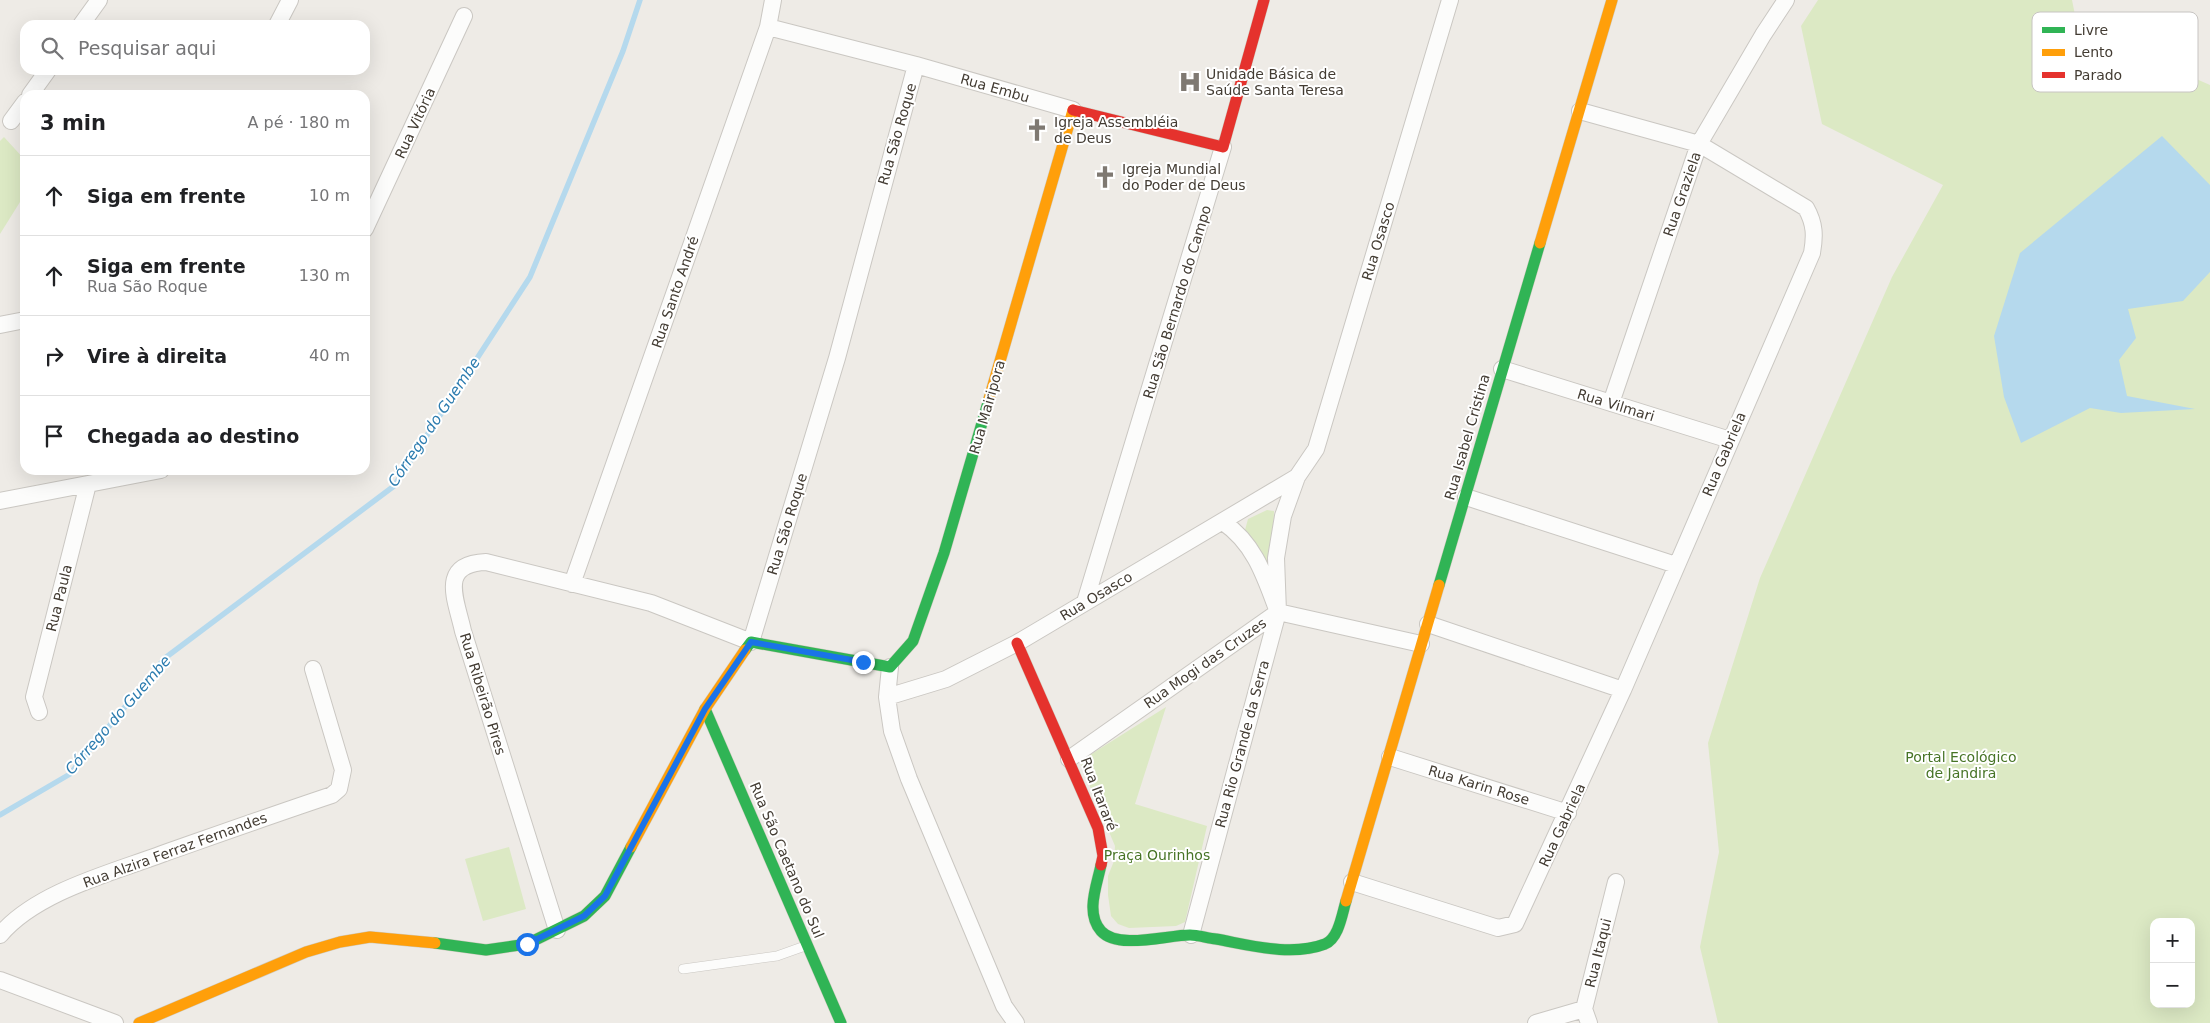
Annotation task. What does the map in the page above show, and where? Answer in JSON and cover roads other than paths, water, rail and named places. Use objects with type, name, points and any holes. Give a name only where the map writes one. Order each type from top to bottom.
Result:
[{"type":"street","points":[[85,20],[99,0]]},
{"type":"street","points":[[280,20],[290,0]]},
{"type":"street","name":"Rua Santo André","points":[[572,584],[768,27],[773,0]]},
{"type":"street","name":"Rua São Bernardo do Campo","points":[[1085,602],[1223,147],[1264,0]]},
{"type":"street","name":"Rua Osasco","points":[[1278,612],[1276,558],[1283,516],[1296,477],[1316,449],[1450,0]]},
{"type":"street","name":"Rua Isabel Cristina","points":[[1191,935],[1267,948],[1305,949],[1327,943],[1338,928],[1612,0]]},
{"type":"street","name":"Rua Graziela","points":[[1612,403],[1699,144],[1763,35],[1786,0]]},
{"type":"street","name":"Rua Vitória","points":[[370,218],[464,16]]},
{"type":"street","name":"Rua Embu","points":[[768,27],[916,65],[1073,110],[1223,147]]},
{"type":"street","name":"Rua São Roque","points":[[139,1023],[306,952],[340,942],[370,936],[486,950],[527,944],[584,916],[605,896],[705,709],[751,642],[837,358],[916,65]]},
{"type":"street","points":[[34,90],[44,75]]},
{"type":"street","points":[[11,122],[20,109]]},
{"type":"street","name":"Rua Mairipora","points":[[890,667],[913,641],[944,553],[1073,110]]},
{"type":"street","name":"Rua Gabriela","points":[[1352,882],[1498,928],[1515,924],[1568,813],[1623,690],[1812,253],[1815,236],[1813,221],[1806,208],[1699,144],[1580,112]]},
{"type":"street","points":[[0,325],[20,321]]},
{"type":"street","name":"Rua Vilmari","points":[[1502,369],[1730,440]]},
{"type":"street","points":[[0,501],[135,475]]},
{"type":"street","name":"Rua Osasco","points":[[887,697],[946,679],[1017,643],[1296,477]]},
{"type":"street","name":"Rua Paula","points":[[39,712],[34,697],[88,484]]},
{"type":"street","points":[[1466,497],[1676,565]]},
{"type":"street","name":"Rua Mogi das Cruzes","points":[[1069,759],[1278,612],[1248,546],[1238,532],[1223,522]]},
{"type":"street","name":"Rua Ribeirão Pires","points":[[557,930],[463,631],[454,581],[457,572],[463,566],[473,562],[486,562],[651,603],[751,642]]},
{"type":"street","points":[[1278,612],[1421,644]]},
{"type":"street","name":"Rua Rio Grande da Serra","points":[[1191,935],[1278,612]]},
{"type":"street","points":[[1428,624],[1623,690]]},
{"type":"street","points":[[751,642],[890,667],[887,697],[892,731],[909,779],[1004,1006],[1016,1023]]},
{"type":"street","name":"Rua Itararé","points":[[1017,643],[1098,828],[1103,856],[1093,902],[1094,917],[1101,931],[1111,938],[1130,941],[1191,935]]},
{"type":"street","name":"Rua Alzira Ferraz Fernandes","points":[[0,935],[20,916],[47,900],[88,881],[332,795],[340,789],[343,770],[313,669]]},
{"type":"street","name":"Rua São Caetano do Sul","points":[[705,709],[841,1023]]},
{"type":"street","name":"Rua Karin Rose","points":[[1390,757],[1568,813]]},
{"type":"street","name":"Rua Itaqui","points":[[1586,1016],[1616,882]]},
{"type":"street","points":[[0,980],[115,1023]]},
{"type":"street","points":[[1536,1023],[1586,1016]]},
{"type":"lane","points":[[683,969],[777,956],[808,945]]},
{"type":"water","points":[[2162,136],[2210,185],[2210,272],[2183,301],[2128,309],[2136,338],[2119,360],[2127,396],[2195,409],[2121,413],[2090,408],[2021,443],[2004,397],[1994,336],[2020,253]]},
{"type":"waterway","name":"Córrego do Guembe","points":[[0,815],[70,774],[165,658],[394,486],[530,277],[623,51],[640,0]]},
{"type":"place","name":"Unidade Básica de Saúde Santa Teresa","points":[[1190,82]]},
{"type":"place","name":"Igreja Assembléia de Deus","points":[[1037,130]]},
{"type":"place","name":"Igreja Mundial do Poder de Deus","points":[[1105,177]]},
{"type":"park label","name":"Portal Ecológico de Jandira","points":[[1961,766]]},
{"type":"park label","name":"Praça Ourinhos","points":[[1157,855]]}]
